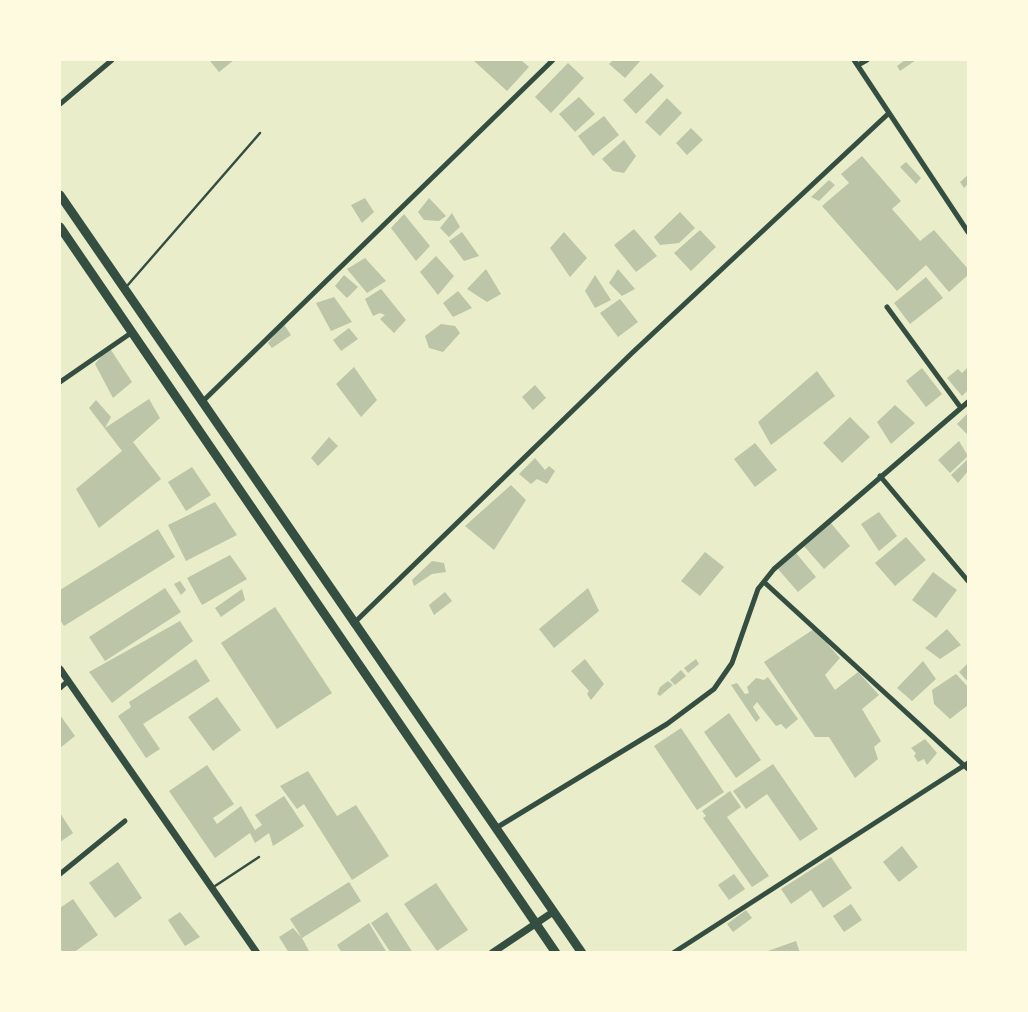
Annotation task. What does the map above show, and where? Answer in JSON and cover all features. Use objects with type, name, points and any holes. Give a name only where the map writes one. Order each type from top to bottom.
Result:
[{"type":"highway","points":[[60,195],[582,953]]},
{"type":"highway","points":[[66,236],[80,225]]},
{"type":"highway","points":[[60,227],[556,953]]},
{"type":"street","points":[[60,104],[112,60]]},
{"type":"street","points":[[201,403],[553,60]]},
{"type":"street","points":[[867,60],[856,62],[968,232]]},
{"type":"street","points":[[353,624],[632,353],[889,113]]},
{"type":"street","points":[[887,307],[961,408]]},
{"type":"street","points":[[60,382],[131,333]]},
{"type":"street","points":[[496,828],[667,724],[714,689],[732,663],[750,609],[774,569],[968,402]]},
{"type":"street","points":[[880,476],[968,581]]},
{"type":"street","points":[[673,953],[967,765],[764,582]]},
{"type":"street","points":[[60,669],[257,953]]},
{"type":"street","points":[[60,688],[68,681]]},
{"type":"street","points":[[60,874],[125,821]]},
{"type":"street","points":[[492,953],[553,912]]},
{"type":"lane","points":[[124,290],[260,133]]},
{"type":"lane","points":[[212,888],[259,857]]},
{"type":"building","points":[[234,60],[219,72],[210,61]]},
{"type":"building","points":[[473,60],[521,60],[529,67],[507,91]]},
{"type":"building","points":[[613,60],[641,60],[625,78],[609,64]]},
{"type":"building","points":[[905,60],[916,60],[900,71],[897,66]]},
{"type":"building","points":[[568,63],[584,78],[551,113],[535,97]]},
{"type":"building","points":[[651,73],[664,86],[636,114],[623,100]]},
{"type":"building","points":[[579,97],[595,114],[575,132],[559,114]]},
{"type":"building","points":[[667,98],[682,113],[660,136],[645,122]]},
{"type":"building","points":[[604,116],[619,135],[593,156],[578,136]]},
{"type":"building","points":[[691,128],[703,140],[687,155],[676,143]]},
{"type":"building","points":[[624,140],[636,156],[624,173],[613,171],[602,159]]},
{"type":"building","points":[[862,156],[901,201],[892,209],[920,241],[934,230],[968,269],[968,275],[949,292],[926,265],[897,291],[822,206],[849,183],[841,174]]},
{"type":"building","points":[[906,162],[921,178],[916,184],[900,167]]},
{"type":"building","points":[[968,175],[968,184],[964,188],[960,182]]},
{"type":"building","points":[[829,180],[835,185],[819,201],[811,197]]},
{"type":"building","points":[[365,198],[374,212],[362,223],[351,205]]},
{"type":"building","points":[[429,198],[446,216],[439,221],[424,220],[418,212]]},
{"type":"building","points":[[680,212],[695,228],[679,243],[660,245],[654,237]]},
{"type":"building","points":[[452,213],[460,227],[449,237],[440,228]]},
{"type":"building","points":[[404,214],[430,246],[416,261],[391,228]]},
{"type":"building","points":[[634,229],[657,256],[636,272],[614,245]]},
{"type":"building","points":[[700,230],[716,247],[691,271],[674,253]]},
{"type":"building","points":[[462,232],[479,256],[464,261],[449,241]]},
{"type":"building","points":[[564,232],[587,258],[570,277],[550,248]]},
{"type":"building","points":[[436,256],[454,276],[438,295],[420,272]]},
{"type":"building","points":[[365,258],[386,281],[367,293],[347,269]]},
{"type":"building","points":[[486,269],[501,294],[487,302],[467,289]]},
{"type":"building","points":[[618,269],[635,289],[622,296],[609,283]]},
{"type":"building","points":[[344,275],[358,287],[347,298],[335,286]]},
{"type":"building","points":[[595,275],[611,300],[595,308],[585,291]]},
{"type":"building","points":[[926,277],[943,298],[910,324],[894,303]]},
{"type":"building","points":[[381,289],[406,320],[394,333],[380,319],[385,315],[380,313],[373,316],[365,299]]},
{"type":"building","points":[[458,291],[472,308],[453,317],[443,303]]},
{"type":"building","points":[[334,297],[352,322],[331,331],[316,303]]},
{"type":"building","points":[[620,299],[638,322],[618,337],[600,313]]},
{"type":"building","points":[[283,323],[291,335],[272,348],[268,343]]},
{"type":"building","points":[[441,324],[455,326],[460,333],[443,352],[429,348],[425,336]]},
{"type":"building","points":[[349,328],[358,339],[341,351],[333,340]]},
{"type":"building","points":[[109,347],[132,382],[113,398],[95,364]]},
{"type":"building","points":[[354,367],[377,400],[361,417],[336,384]]},
{"type":"building","points":[[968,367],[968,390],[962,396],[947,378],[958,369],[962,373]]},
{"type":"building","points":[[922,368],[942,394],[926,407],[906,381]]},
{"type":"building","points":[[817,371],[835,396],[771,445],[758,422]]},
{"type":"building","points":[[535,385],[546,398],[533,410],[522,397]]},
{"type":"building","points":[[149,399],[160,418],[133,442],[161,479],[99,528],[76,489],[122,451],[89,408],[96,400],[111,417],[105,428]]},
{"type":"building","points":[[895,405],[915,423],[891,444],[877,422]]},
{"type":"building","points":[[968,413],[968,435],[957,424]]},
{"type":"building","points":[[850,417],[870,437],[842,463],[823,443]]},
{"type":"building","points":[[329,437],[338,446],[318,466],[311,458]]},
{"type":"building","points":[[959,441],[968,456],[950,473],[938,460]]},
{"type":"building","points":[[755,443],[777,470],[755,487],[734,459]]},
{"type":"building","points":[[535,458],[545,470],[549,466],[555,471],[547,484],[537,479],[531,484],[519,474]]},
{"type":"building","points":[[968,459],[968,471],[958,483],[951,475]]},
{"type":"building","points":[[192,467],[211,495],[186,511],[168,482]]},
{"type":"building","points":[[511,485],[526,500],[494,550],[465,526]]},
{"type":"building","points":[[215,502],[237,535],[186,561],[168,525]]},
{"type":"building","points":[[879,512],[897,536],[879,551],[861,524]]},
{"type":"building","points":[[830,522],[850,546],[824,569],[803,545]]},
{"type":"building","points":[[158,529],[175,557],[64,626],[60,620],[60,590]]},
{"type":"building","points":[[906,537],[926,560],[895,586],[875,563]]},
{"type":"building","points":[[705,552],[724,567],[700,596],[681,581]]},
{"type":"building","points":[[796,553],[816,577],[798,592],[778,569]]},
{"type":"building","points":[[230,555],[247,579],[202,605],[187,578]]},
{"type":"building","points":[[432,561],[444,563],[446,572],[432,574],[414,586],[412,580]]},
{"type":"building","points":[[933,572],[957,590],[936,618],[912,600]]},
{"type":"building","points":[[180,581],[186,590],[181,595],[174,584]]},
{"type":"building","points":[[165,588],[181,612],[105,661],[89,637]]},
{"type":"building","points":[[588,588],[599,611],[554,648],[539,629]]},
{"type":"building","points":[[242,589],[245,600],[221,617],[215,608]]},
{"type":"building","points":[[445,592],[452,601],[434,615],[429,605]]},
{"type":"building","points":[[275,607],[332,693],[277,729],[221,643]]},
{"type":"building","points":[[180,621],[193,641],[112,703],[89,672]]},
{"type":"building","points":[[814,629],[840,658],[825,675],[835,690],[858,672],[879,695],[862,709],[881,741],[874,747],[878,759],[855,778],[829,737],[815,737],[764,662]]},
{"type":"building","points":[[947,629],[961,645],[940,659],[925,648]]},
{"type":"building","points":[[196,659],[210,681],[143,724],[160,749],[146,758],[118,716],[131,707],[129,702]]},
{"type":"building","points":[[585,659],[604,684],[591,700],[587,694],[589,691],[571,671]]},
{"type":"building","points":[[696,659],[699,664],[688,673],[684,668]]},
{"type":"building","points":[[923,661],[936,679],[912,701],[897,688]]},
{"type":"building","points":[[968,663],[968,682],[959,672]]},
{"type":"building","points":[[681,670],[686,676],[675,685],[670,680]]},
{"type":"building","points":[[956,674],[968,687],[968,705],[950,719],[934,704],[932,690]]},
{"type":"building","points":[[768,677],[798,719],[786,729],[781,724],[776,726],[757,702],[753,707],[760,718],[756,722],[731,685],[737,683],[745,694],[749,693],[747,687],[756,678],[764,680]]},
{"type":"building","points":[[668,681],[673,685],[660,696],[657,694],[660,687]]},
{"type":"building","points":[[217,697],[241,730],[213,751],[188,717]]},
{"type":"building","points":[[729,713],[761,760],[736,778],[704,732]]},
{"type":"building","points":[[60,715],[75,736],[60,748]]},
{"type":"building","points":[[681,728],[724,792],[697,810],[654,746]]},
{"type":"building","points":[[925,739],[937,753],[927,765],[924,759],[918,762],[914,756],[916,753],[911,748]]},
{"type":"building","points":[[773,764],[818,829],[800,841],[767,794],[746,809],[733,791]]},
{"type":"building","points":[[207,765],[234,804],[213,818],[217,824],[241,806],[255,830],[262,825],[255,815],[284,796],[304,826],[273,846],[269,833],[255,843],[250,833],[215,858],[169,791]]},
{"type":"building","points":[[308,771],[337,816],[356,805],[389,856],[352,880],[304,804],[297,809],[280,786]]},
{"type":"building","points":[[730,791],[741,807],[727,817],[769,876],[752,887],[703,818],[706,816],[702,811]]},
{"type":"building","points":[[60,813],[73,833],[60,842]]},
{"type":"building","points":[[902,846],[918,867],[899,882],[883,862]]},
{"type":"building","points":[[831,857],[852,888],[823,908],[811,890],[791,904],[781,889]]},
{"type":"building","points":[[118,862],[142,898],[115,918],[89,883]]},
{"type":"building","points":[[734,874],[745,889],[729,900],[718,885]]},
{"type":"building","points":[[349,882],[361,901],[302,938],[290,919]]},
{"type":"building","points":[[436,883],[468,930],[437,951],[404,904]]},
{"type":"building","points":[[73,899],[98,935],[73,953],[63,953],[60,948],[60,908]]},
{"type":"building","points":[[851,904],[862,920],[844,932],[833,916]]},
{"type":"building","points":[[746,910],[752,918],[733,932],[727,924]]},
{"type":"building","points":[[180,912],[200,937],[185,946],[168,920]]},
{"type":"building","points":[[387,912],[413,953],[391,953],[371,923]]},
{"type":"building","points":[[369,923],[387,953],[342,953],[337,945]]},
{"type":"building","points":[[293,928],[310,953],[289,953],[279,937]]},
{"type":"building","points":[[796,941],[800,953],[765,953],[765,952]]}]
